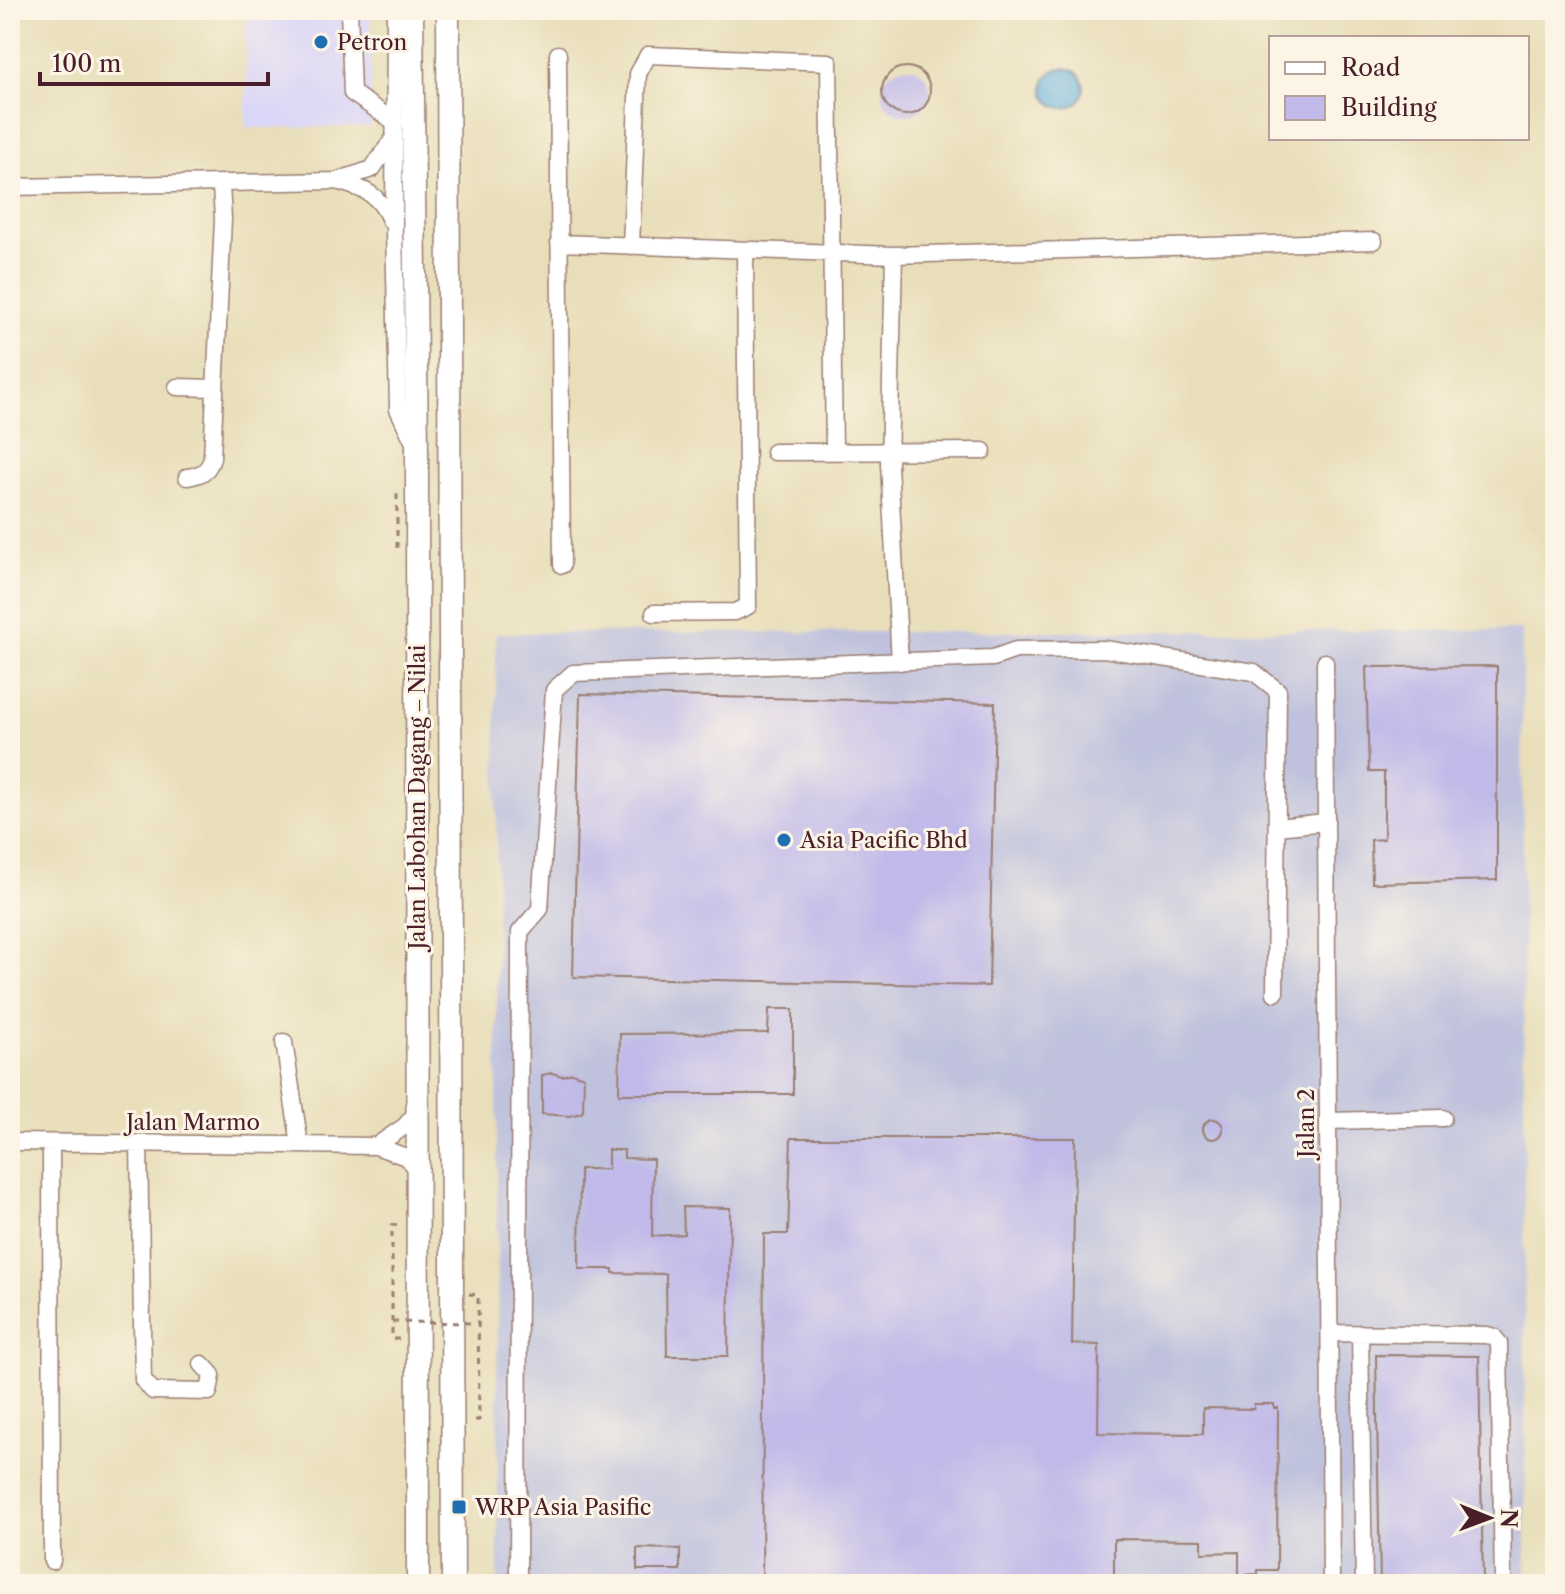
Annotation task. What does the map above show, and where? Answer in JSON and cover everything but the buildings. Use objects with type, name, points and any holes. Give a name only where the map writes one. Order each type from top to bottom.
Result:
[{"type":"main road","name":"Jalan Labohan Dagang ‒ Nilai","points":[[412,10],[417,450],[418,1584]]},
{"type":"main road","name":"Jalan Labohan Dagang ‒ Nilai","points":[[448,10],[453,1584]]},
{"type":"street","points":[[349,10],[352,93],[394,130]]},
{"type":"street","points":[[395,10],[394,229],[398,409],[417,450]]},
{"type":"street","points":[[558,54],[562,565]]},
{"type":"street","points":[[631,246],[638,74],[648,55],[829,62],[834,451]]},
{"type":"street","points":[[10,187],[336,181],[372,169],[394,130]]},
{"type":"street","points":[[336,181],[368,192],[383,203],[394,229]]},
{"type":"street","points":[[187,477],[199,475],[209,468],[212,458],[223,219],[221,185]]},
{"type":"street","points":[[559,243],[894,255],[1374,241]]},
{"type":"street","points":[[654,613],[735,612],[748,606],[745,250]]},
{"type":"street","points":[[894,255],[890,450],[900,662]]},
{"type":"street","points":[[177,387],[214,388]]},
{"type":"street","points":[[774,452],[983,451]]},
{"type":"street","points":[[518,1584],[520,932],[540,909],[554,690],[573,673],[993,658],[1016,650],[1104,649],[1254,672],[1278,691],[1275,993]]},
{"type":"street","name":"Jalan 2","points":[[1325,662],[1331,1584]]},
{"type":"street","points":[[1277,827],[1326,822]]},
{"type":"street","points":[[284,1042],[300,1145]]},
{"type":"street","points":[[376,1146],[405,1126],[417,1112]]},
{"type":"street","points":[[1328,1121],[1443,1118]]},
{"type":"street","name":"Jalan Marmo","points":[[10,1142],[376,1146]]},
{"type":"street","points":[[51,1143],[52,1561]]},
{"type":"street","points":[[139,1144],[143,1380],[153,1391],[209,1392],[212,1375],[202,1364]]},
{"type":"street","points":[[376,1146],[406,1157],[418,1171]]},
{"type":"street","points":[[1330,1333],[1487,1335],[1499,1343],[1503,1584]]},
{"type":"street","points":[[1360,1333],[1364,1584]]},
{"type":"path","points":[[392,1225],[392,1339],[406,1339]]},
{"type":"path","points":[[392,1322],[479,1323],[479,1420]]},
{"type":"shaded area","points":[[246,10],[371,10],[371,127],[246,128]]},
{"type":"shaded area","points":[[1522,630],[1526,1584],[498,1584],[496,633]]},
{"type":"water","points":[[1064,68],[1078,74],[1084,88],[1078,102],[1064,108],[1050,102],[1044,88],[1050,74]]},
{"type":"place","name":"Petron","points":[[321,42]]},
{"type":"place","name":"Asia Pacific Bhd","points":[[784,840]]},
{"type":"place","name":"WRP Asia Pasific","points":[[459,1507]]}]
